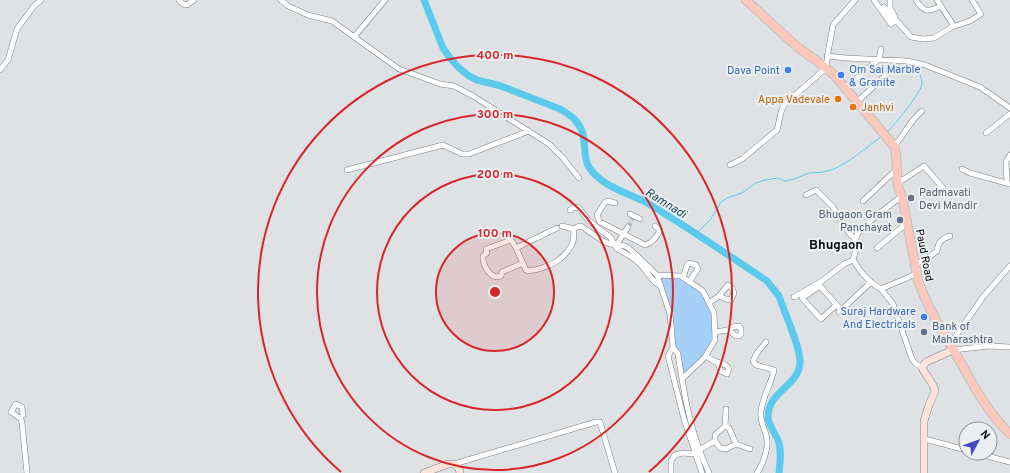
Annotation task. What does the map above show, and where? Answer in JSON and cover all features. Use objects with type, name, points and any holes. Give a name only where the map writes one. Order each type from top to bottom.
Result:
[{"type":"main road","name":"Paud Road","points":[[746,0],[795,45],[826,68],[846,87],[894,146],[897,154],[898,183],[902,196],[916,274],[921,291],[951,347],[978,392],[995,417],[1010,434]]},
{"type":"street","points":[[0,70],[8,60],[17,29],[33,7],[41,0]]},
{"type":"street","points":[[179,0],[183,4],[187,4],[194,0]]},
{"type":"street","points":[[281,0],[288,6],[308,15],[332,21],[399,69],[440,84],[454,86],[474,96],[549,144],[579,178]]},
{"type":"street","points":[[354,38],[384,0]]},
{"type":"street","points":[[874,0],[894,22],[911,37],[923,39],[934,38],[952,27],[970,21],[981,14],[972,0]]},
{"type":"street","points":[[878,0],[894,22]]},
{"type":"street","points":[[890,0],[890,8],[894,22]]},
{"type":"street","points":[[916,0],[920,7],[926,10],[933,10],[941,6]]},
{"type":"street","points":[[937,0],[952,23],[952,27]]},
{"type":"street","points":[[730,166],[742,159],[777,130],[781,110],[785,104],[826,68],[833,25],[852,1]]},
{"type":"street","points":[[846,87],[879,59],[881,49]]},
{"type":"street","points":[[828,56],[908,61],[925,65],[980,87],[1010,108]]},
{"type":"street","points":[[858,101],[888,73]]},
{"type":"street","points":[[894,146],[900,140],[914,118],[922,111]]},
{"type":"street","points":[[986,133],[1010,114]]},
{"type":"street","points":[[347,170],[443,146],[462,154],[469,154],[528,131]]},
{"type":"street","points":[[962,169],[970,173],[1008,183],[1006,162],[1010,155]]},
{"type":"street","points":[[898,183],[924,166],[943,188]]},
{"type":"street","points":[[863,201],[897,169]]},
{"type":"street","points":[[806,195],[816,190],[834,208],[849,233],[856,240]]},
{"type":"street","points":[[902,196],[892,202],[859,232],[856,240],[853,260],[870,283],[881,289],[893,304],[912,359],[922,368],[930,379],[935,391],[924,421],[924,473]]},
{"type":"street","points":[[615,203],[608,201],[605,202],[597,215],[600,222],[645,245],[654,241],[658,234],[660,230],[655,226]]},
{"type":"street","points":[[570,210],[575,207],[579,208],[588,220],[612,238],[617,249],[636,260],[645,269],[652,280],[660,286]]},
{"type":"street","points":[[630,214],[640,219]]},
{"type":"street","points":[[877,248],[907,224]]},
{"type":"street","points":[[516,248],[559,227],[574,229],[582,226],[603,241],[610,244],[625,246],[657,275],[660,286],[666,298],[670,314],[673,347],[678,354],[691,421],[699,450],[708,473]]},
{"type":"street","points":[[615,244],[628,227]]},
{"type":"street","points":[[523,263],[502,272],[501,276],[496,278],[488,271],[482,260],[482,256],[487,253],[486,249],[511,240],[516,248],[523,263],[526,270],[531,271],[555,262],[562,257],[572,245],[574,229]]},
{"type":"street","points":[[915,264],[923,261],[937,251],[938,244],[944,238],[950,236]]},
{"type":"street","points":[[794,297],[822,281],[844,264],[853,260]]},
{"type":"street","points":[[683,278],[689,262],[696,265],[698,270],[689,282]]},
{"type":"street","points":[[922,368],[926,362],[951,347],[983,297],[1010,266]]},
{"type":"street","points":[[881,289],[916,274]]},
{"type":"street","points":[[657,275],[681,276],[703,291],[714,313],[715,340],[706,356],[682,379]]},
{"type":"street","points":[[836,305],[821,319],[802,298],[820,286],[836,305],[839,312],[870,283]]},
{"type":"street","points":[[709,303],[719,296]]},
{"type":"street","points":[[715,332],[728,330]]},
{"type":"street","points":[[757,473],[762,467],[768,440],[762,424],[760,412],[764,396],[774,370],[756,365],[753,361],[757,353],[766,342]]},
{"type":"street","points":[[673,347],[668,356],[684,419],[702,473]]},
{"type":"street","points":[[951,347],[1010,347]]},
{"type":"street","points":[[706,356],[717,362]]},
{"type":"street","points":[[23,415],[22,407],[16,404],[10,412],[21,419],[27,473]]},
{"type":"street","points":[[726,409],[725,426],[715,435],[715,441],[720,448],[726,449],[736,444],[750,449]]},
{"type":"street","points":[[424,473],[448,464],[454,464],[596,422],[600,422],[615,473]]},
{"type":"street","points":[[725,426],[729,428],[736,444]]},
{"type":"street","points":[[925,438],[958,448]]},
{"type":"street","points":[[699,450],[715,441]]},
{"type":"street","points":[[671,473],[670,461],[675,455],[682,453],[695,454]]},
{"type":"street","points":[[998,459],[1010,462]]},
{"type":"street","points":[[454,464],[459,468],[460,473]]},
{"type":"shaded area","points":[[657,275],[681,276],[703,291],[714,313],[715,340],[705,357],[682,379]]},
{"type":"waterway","name":"Ramnadi","points":[[424,0],[443,48],[459,68],[477,80],[501,86],[560,109],[570,115],[582,130],[587,163],[598,177],[611,187],[649,204],[694,232],[767,281],[779,296],[800,356],[798,371],[794,378],[778,395],[769,408],[768,420],[778,440],[780,448],[779,473]]},
{"type":"waterway","points":[[888,131],[896,123],[921,88],[922,81],[917,65]]},
{"type":"waterway","points":[[696,234],[710,220],[721,202],[727,198],[742,193],[756,183],[765,180],[778,178],[785,181],[809,173],[824,172],[834,169],[849,161],[882,136]]},
{"type":"tunnel","points":[[628,227],[634,216]]},
{"type":"place","name":"Dava Point","points":[[788,70]]},
{"type":"place","name":"Om Sai Marble & Granite","points":[[841,75]]},
{"type":"place","name":"Appa Vadevale","points":[[838,99]]},
{"type":"place","name":"Janhvi","points":[[853,107]]},
{"type":"place","name":"Padmavati Devi Mandir","points":[[911,198]]},
{"type":"place","name":"Bhugaon Gram Panchayat","points":[[900,220]]},
{"type":"place","name":"Suraj Hardware And Electricals","points":[[924,317]]},
{"type":"place","name":"Bank of Maharashtra","points":[[924,332]]},
{"type":"district","name":"Bhugaon","points":[[836,244]]}]
